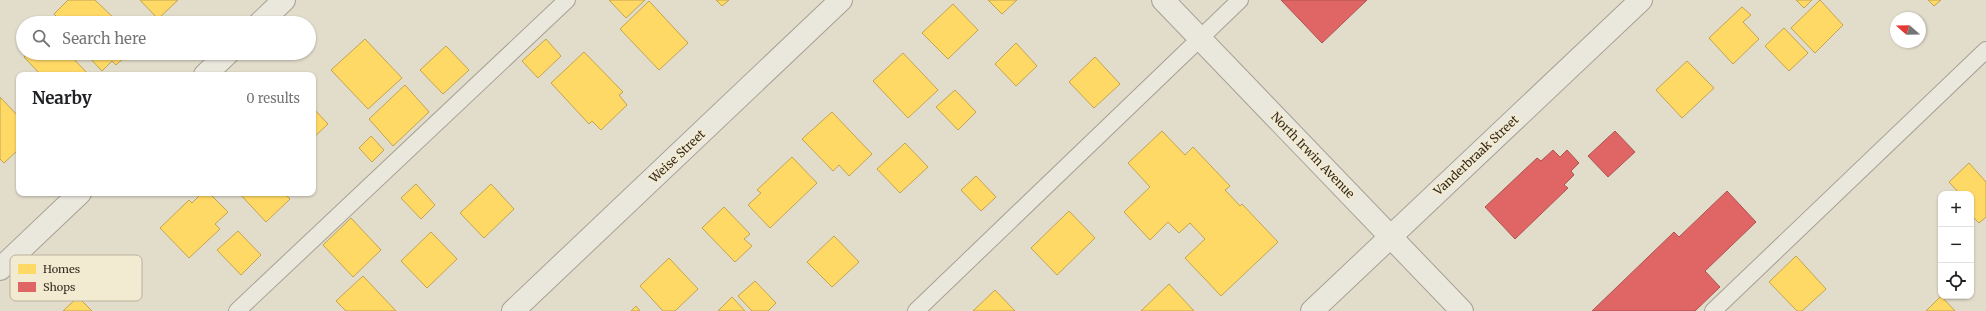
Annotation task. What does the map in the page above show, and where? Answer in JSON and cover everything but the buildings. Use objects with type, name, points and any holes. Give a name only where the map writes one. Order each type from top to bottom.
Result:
[{"type":"street","points":[[267,16],[284,0]]},
{"type":"street","name":"Weise Street","points":[[513,311],[841,0]]},
{"type":"street","name":"North Irwin Avenue","points":[[1163,0],[1462,311]]},
{"type":"street","name":"Vanderbraak Street","points":[[1312,311],[1641,0]]},
{"type":"street","points":[[208,72],[221,60]]},
{"type":"street","points":[[15,255],[77,196]]},
{"type":"street","points":[[0,269],[10,260]]},
{"type":"lane","points":[[237,311],[567,0]]},
{"type":"lane","points":[[916,311],[1240,0]]},
{"type":"lane","points":[[1713,311],[1986,50]]}]
